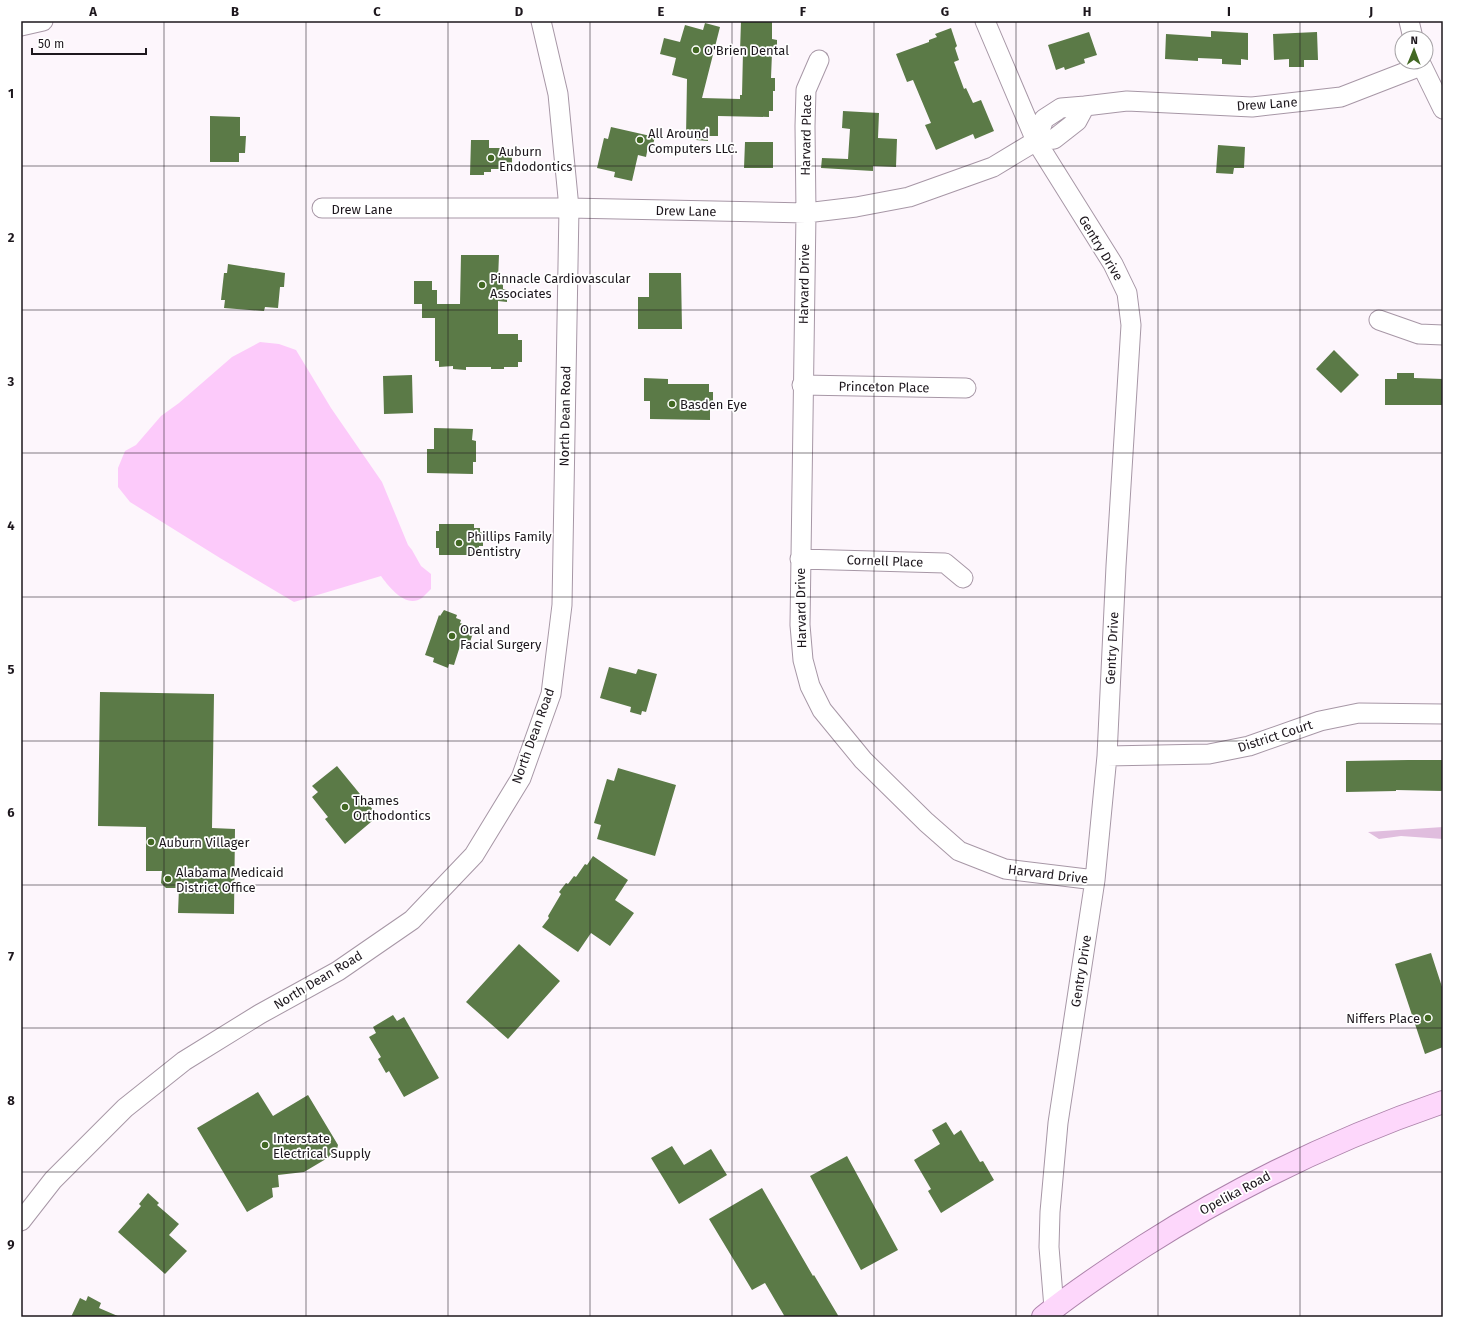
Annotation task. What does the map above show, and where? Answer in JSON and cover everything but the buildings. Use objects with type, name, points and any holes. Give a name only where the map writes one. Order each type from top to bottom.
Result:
[{"type":"main road","name":"Opelika Road","points":[[1049,1313],[1110,1268],[1160,1235],[1250,1184],[1323,1148],[1397,1118],[1443,1102]]},
{"type":"street","points":[[21,26],[43,21]]},
{"type":"street","name":"North Dean Road","points":[[21,1221],[53,1180],[125,1108],[184,1061],[260,1014],[338,971],[412,920],[474,855],[521,778],[551,694],[562,606],[569,208],[558,94],[541,21]]},
{"type":"street","name":"Gentry Drive","points":[[985,21],[1036,141],[1113,264],[1127,292],[1131,325],[1116,566],[1107,756],[1095,880],[1058,1122],[1050,1212],[1049,1313]]},
{"type":"street","name":"Harvard Place","points":[[806,213],[806,90],[819,60]]},
{"type":"street","name":"Drew Lane","points":[[322,208],[569,208],[806,213],[856,207],[909,197],[992,167],[1036,141],[1054,139],[1077,121],[1084,106],[1127,101],[1252,107],[1341,97],[1406,70]]},
{"type":"street","points":[[1423,70],[1443,109]]},
{"type":"street","name":"Harvard Drive","points":[[806,213],[802,385],[800,625],[803,660],[810,686],[822,710],[863,760],[926,822],[959,851],[1005,869],[1095,880]]},
{"type":"street","points":[[1379,320],[1419,334],[1443,335]]},
{"type":"street","name":"Princeton Place","points":[[802,385],[966,388]]},
{"type":"street","name":"Cornell Place","points":[[800,559],[945,563],[963,578]]},
{"type":"street","name":"District Court","points":[[1107,756],[1209,754],[1249,746],[1320,721],[1359,713],[1443,714]]},
{"type":"shaded area","points":[[260,342],[279,344],[296,350],[331,408],[382,482],[408,545],[421,566],[431,574],[431,589],[422,598],[416,601],[404,599],[393,591],[381,576],[294,602],[130,502],[118,487],[118,468],[125,451],[136,445],[161,416],[179,403],[232,357]]},
{"type":"shaded area","points":[[1443,827],[1443,839],[1401,836],[1379,839],[1368,832]]},
{"type":"place","name":"O'Brien Dental","points":[[696,50]]},
{"type":"place","name":"All Around Computers LLC.","points":[[640,140]]},
{"type":"place","name":"Auburn Endodontics","points":[[491,158]]},
{"type":"place","name":"Pinnacle Cardiovascular Associates","points":[[482,285]]},
{"type":"place","name":"Basden Eye","points":[[672,404]]},
{"type":"place","name":"Phillips Family Dentistry","points":[[459,543]]},
{"type":"place","name":"Oral and Facial Surgery","points":[[452,636]]},
{"type":"place","name":"Thames Orthodontics","points":[[345,807]]},
{"type":"place","name":"Auburn Villager","points":[[151,842]]},
{"type":"place","name":"Alabama Medicaid District Office","points":[[168,879]]},
{"type":"place","name":"Niffers Place","points":[[1428,1018]]},
{"type":"place","name":"Interstate Electrical Supply","points":[[265,1145]]}]
